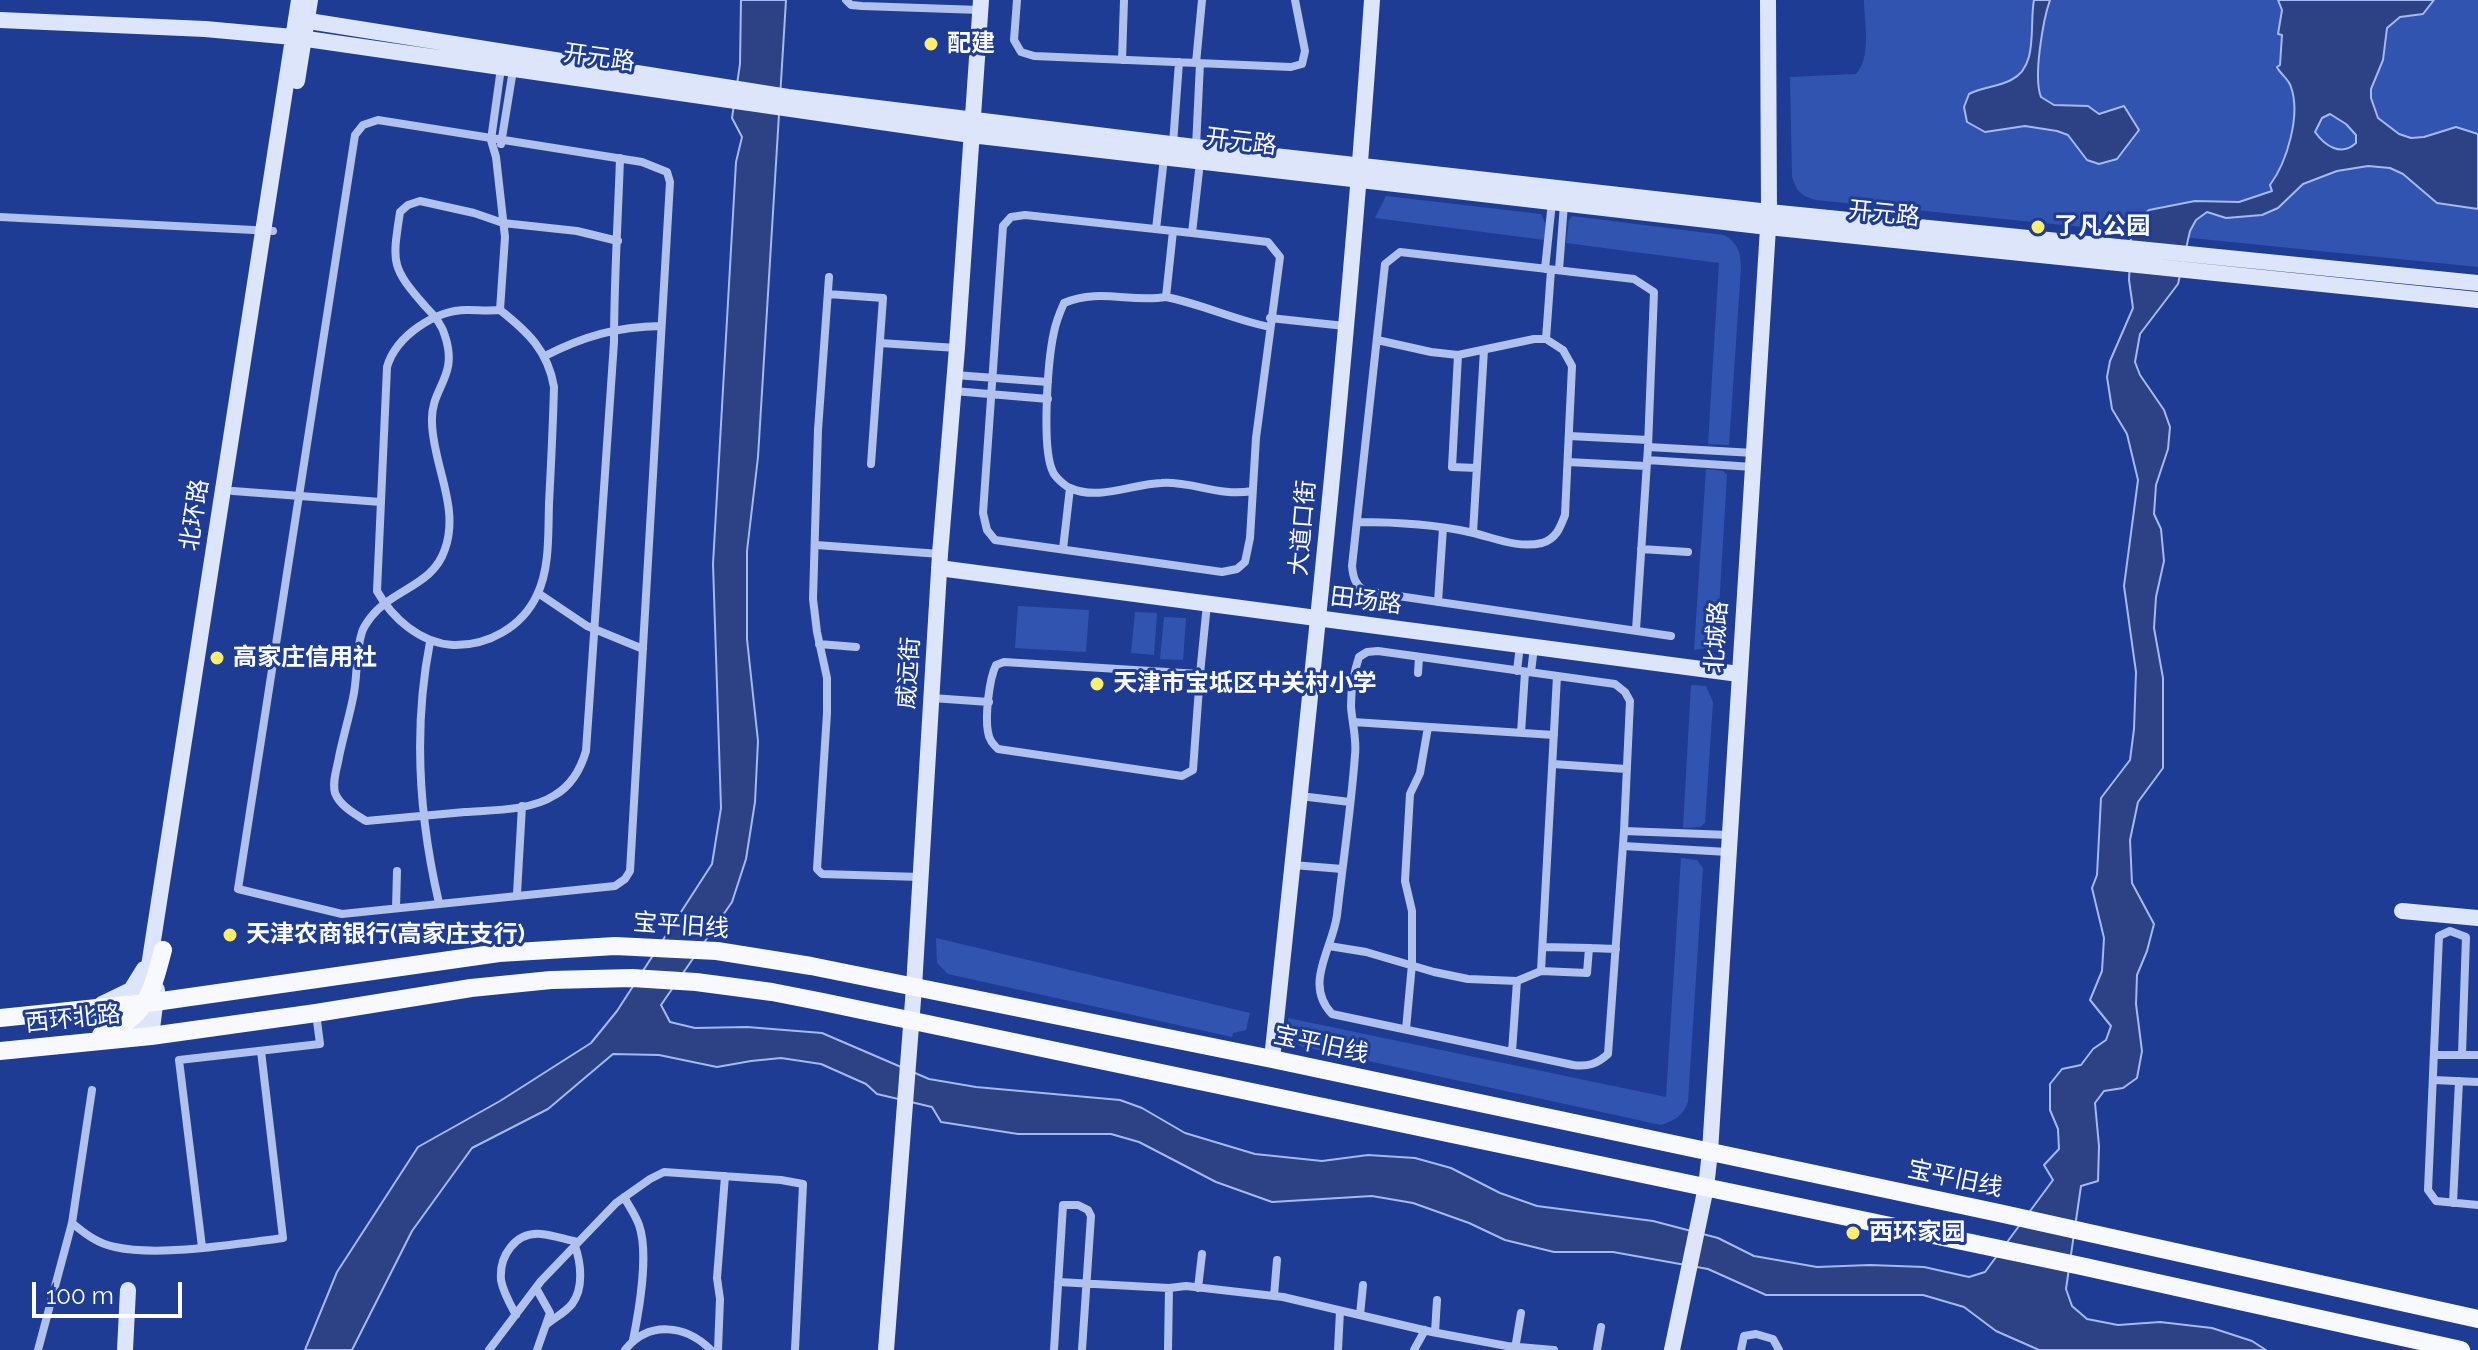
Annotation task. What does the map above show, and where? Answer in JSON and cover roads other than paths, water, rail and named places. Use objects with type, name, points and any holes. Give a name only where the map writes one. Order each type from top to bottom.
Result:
[{"type":"main road","name":"北环路","points":[[299,0],[300,29]]},
{"type":"main road","name":"北环路","points":[[158,946],[300,29],[310,0]]},
{"type":"main road","name":"大道口街","points":[[1272,1059],[1318,619],[1360,173],[1372,0]]},
{"type":"main road","name":"北城路","points":[[1672,1350],[1706,1187],[1710,1152],[1769,219],[1768,0]]},
{"type":"main road","name":"威远街","points":[[886,1350],[914,987],[940,561],[980,5]]},
{"type":"main road","name":"开元路","points":[[0,20],[205,29],[300,29],[788,104],[1198,155],[1769,219],[2195,261],[2478,283]]},
{"type":"main road","name":"开元路","points":[[300,29],[507,69],[726,94]]},
{"type":"main road","name":"开元路","points":[[1360,173],[1558,202],[1769,219]]},
{"type":"main road","name":"北环路","points":[[158,946],[233,491],[268,231]]},
{"type":"main road","name":"开元路","points":[[2195,261],[2478,300]]},
{"type":"main road","name":"田场路","points":[[940,561],[1207,604],[1739,674]]},
{"type":"main road","points":[[2402,911],[2478,918]]},
{"type":"main road","points":[[158,946],[144,1036],[510,984],[632,978],[772,992],[2081,1266],[2461,1350]]},
{"type":"main road","points":[[76,1010],[110,1001],[131,990],[158,946]]},
{"type":"main road","name":"宝平旧线","points":[[147,1004],[499,953],[651,946],[717,951],[1272,1059],[2090,1232],[2478,1319]]},
{"type":"main road","points":[[75,1043],[112,1031],[131,1020],[147,1004]]},
{"type":"main road","name":"西环北路","points":[[0,1018],[147,1004]]},
{"type":"main road","name":"西环北路","points":[[0,1051],[144,1036]]},
{"type":"main road","points":[[125,1350],[128,1290]]},
{"type":"street","points":[[846,0],[851,5],[980,5]]},
{"type":"street","points":[[1017,0],[1014,40],[1021,52],[1034,56],[1291,67],[1302,64],[1305,51],[1295,0]]},
{"type":"street","points":[[1122,60],[1124,0]]},
{"type":"street","points":[[1192,233],[1198,155],[1202,0]]},
{"type":"street","points":[[1271,55],[1271,66]]},
{"type":"street","points":[[1156,229],[1179,62]]},
{"type":"street","points":[[500,310],[505,237],[496,157],[491,140],[507,69]]},
{"type":"street","points":[[496,157],[502,141],[507,69]]},
{"type":"street","points":[[378,120],[502,141],[642,162],[667,172],[670,182],[630,871],[615,886],[342,914],[238,889],[355,135],[363,125],[378,120]]},
{"type":"street","points":[[618,241],[577,231],[503,223],[420,201],[400,212],[396,267],[444,332],[450,364],[432,409],[436,456],[449,505],[447,546],[437,567],[424,580],[394,595],[363,629],[355,660],[354,696],[334,776],[336,795],[347,809],[366,821],[522,806],[556,795],[582,765],[586,751],[614,331],[618,241],[620,158]]},
{"type":"street","points":[[1546,339],[1558,202]]},
{"type":"street","points":[[1025,215],[1156,229],[1268,242],[1280,257],[1270,323],[1250,538],[1245,562],[1237,569],[1222,572],[995,540],[987,530],[983,513],[1003,226],[1011,217],[1025,215]]},
{"type":"street","points":[[0,217],[268,231]]},
{"type":"street","points":[[1166,297],[1173,231]]},
{"type":"street","points":[[1636,630],[1654,292],[1634,279],[1400,252],[1385,264],[1352,566],[1358,586],[1364,591],[1671,636]]},
{"type":"street","points":[[829,277],[818,430],[813,599],[827,678],[817,869],[822,874],[920,877]]},
{"type":"street","points":[[828,294],[883,298],[871,464]]},
{"type":"street","points":[[1252,491],[1228,494],[1163,482],[1102,492],[1070,488],[1054,474],[1048,456],[1048,382],[1054,331],[1064,303],[1077,297],[1100,294],[1147,301],[1166,297],[1201,304],[1237,321],[1345,326]]},
{"type":"street","points":[[467,310],[500,310],[526,332],[551,367],[554,387],[547,559],[538,593],[528,610],[498,638],[470,644],[430,642],[412,631],[384,604],[377,591],[387,367],[390,355],[423,324],[467,310]]},
{"type":"street","points":[[545,356],[593,334],[661,326]]},
{"type":"street","points":[[1357,522],[1443,528],[1503,542],[1539,544],[1555,535],[1565,515],[1572,366],[1563,350],[1546,339],[1534,339],[1458,355],[1377,340]]},
{"type":"street","points":[[880,343],[957,348]]},
{"type":"street","points":[[1473,533],[1484,350]]},
{"type":"street","points":[[1458,355],[1452,467],[1477,468]]},
{"type":"street","points":[[954,383],[992,380],[1048,382]]},
{"type":"street","points":[[954,383],[991,394],[1048,399]]},
{"type":"street","points":[[1569,436],[1753,460]]},
{"type":"street","points":[[1568,462],[1753,460]]},
{"type":"street","points":[[1063,549],[1070,488]]},
{"type":"street","points":[[233,491],[381,502]]},
{"type":"street","points":[[1438,602],[1443,528]]},
{"type":"street","points":[[816,545],[940,561]]},
{"type":"street","points":[[1641,549],[1688,552]]},
{"type":"street","points":[[538,593],[594,629],[643,649]]},
{"type":"street","points":[[1200,674],[1004,662],[996,665],[991,675],[987,731],[990,741],[998,749],[1182,776],[1193,770],[1207,604]]},
{"type":"street","points":[[430,642],[419,721],[426,847],[439,903]]},
{"type":"street","points":[[819,644],[856,647]]},
{"type":"street","points":[[1524,672],[1527,646]]},
{"type":"street","points":[[1521,733],[1527,646]]},
{"type":"street","points":[[1378,651],[1524,672],[1615,684],[1630,701],[1608,1054],[1586,1067],[1332,1014],[1325,1007],[1319,981],[1336,929],[1356,752],[1351,705],[1359,657],[1378,651]]},
{"type":"street","points":[[1418,673],[1419,657]]},
{"type":"street","points":[[1541,971],[1557,676]]},
{"type":"street","points":[[931,697],[989,702]]},
{"type":"street","points":[[1353,722],[1554,735]]},
{"type":"street","points":[[1406,1029],[1412,964],[1412,911],[1405,881],[1410,794],[1420,773],[1428,727]]},
{"type":"street","points":[[1553,764],[1626,769]]},
{"type":"street","points":[[1300,796],[1350,802]]},
{"type":"street","points":[[517,894],[522,806]]},
{"type":"street","points":[[1624,831],[1728,843]]},
{"type":"street","points":[[1623,846],[1728,843]]},
{"type":"street","points":[[1293,865],[1342,869]]},
{"type":"street","points":[[396,908],[397,871]]},
{"type":"street","points":[[2462,1054],[2466,937],[2450,931],[2439,936],[2428,1190],[2436,1201],[2478,1205]]},
{"type":"street","points":[[1329,946],[1468,979],[1517,981],[1541,971],[1587,973],[1591,948]]},
{"type":"street","points":[[1543,947],[1616,949]]},
{"type":"street","points":[[1512,1052],[1517,981]]},
{"type":"street","points":[[202,1247],[179,1060],[320,1044],[316,1013]]},
{"type":"street","points":[[72,1223],[90,1237],[112,1247],[142,1251],[283,1238],[261,1051]]},
{"type":"street","points":[[2434,1055],[2478,1055]]},
{"type":"street","points":[[2433,1080],[2478,1082]]},
{"type":"street","points":[[2453,1203],[2459,1081]]},
{"type":"street","points":[[38,1350],[72,1223],[92,1090]]},
{"type":"street","points":[[489,1350],[536,1288],[577,1244],[624,1197],[664,1172],[803,1184],[795,1350]]},
{"type":"street","points":[[718,1350],[720,1299],[717,1278],[725,1176]]},
{"type":"street","points":[[624,1197],[639,1225],[643,1242],[640,1304],[633,1340]]},
{"type":"street","points":[[1054,1350],[1063,1205],[1070,1204],[1088,1210],[1091,1216],[1082,1350]]},
{"type":"street","points":[[516,1315],[501,1281],[502,1263],[508,1249],[522,1237],[541,1234],[577,1244]]},
{"type":"street","points":[[546,1325],[572,1304],[579,1288],[577,1244]]},
{"type":"street","points":[[1198,1288],[1202,1254]]},
{"type":"street","points":[[1274,1296],[1277,1260]]},
{"type":"street","points":[[1058,1282],[1198,1288],[1274,1296],[1515,1348],[1554,1350]]},
{"type":"street","points":[[1360,1315],[1363,1285]]},
{"type":"street","points":[[536,1288],[550,1313],[537,1350]]},
{"type":"street","points":[[1168,1350],[1169,1288]]},
{"type":"street","points":[[1414,1350],[1430,1331],[1437,1300]]},
{"type":"street","points":[[1338,1350],[1340,1311]]},
{"type":"street","points":[[1515,1348],[1521,1313]]},
{"type":"street","points":[[1597,1350],[1601,1327]]},
{"type":"street","points":[[625,1350],[633,1340],[649,1332],[672,1329],[698,1337],[711,1350]]},
{"type":"street","points":[[1741,1350],[1744,1336],[1756,1334],[1773,1339],[1779,1350]]},
{"type":"place","name":"配建","points":[[931,44]]},
{"type":"place","name":"了凡公园","points":[[2038,227]]},
{"type":"place","name":"高家庄信用社","points":[[217,658]]},
{"type":"place","name":"天津市宝坻区中关村小学","points":[[1097,684]]},
{"type":"place","name":"天津农商银行(高家庄支行)","points":[[230,935]]},
{"type":"place","name":"西环家园","points":[[1853,1233]]}]
